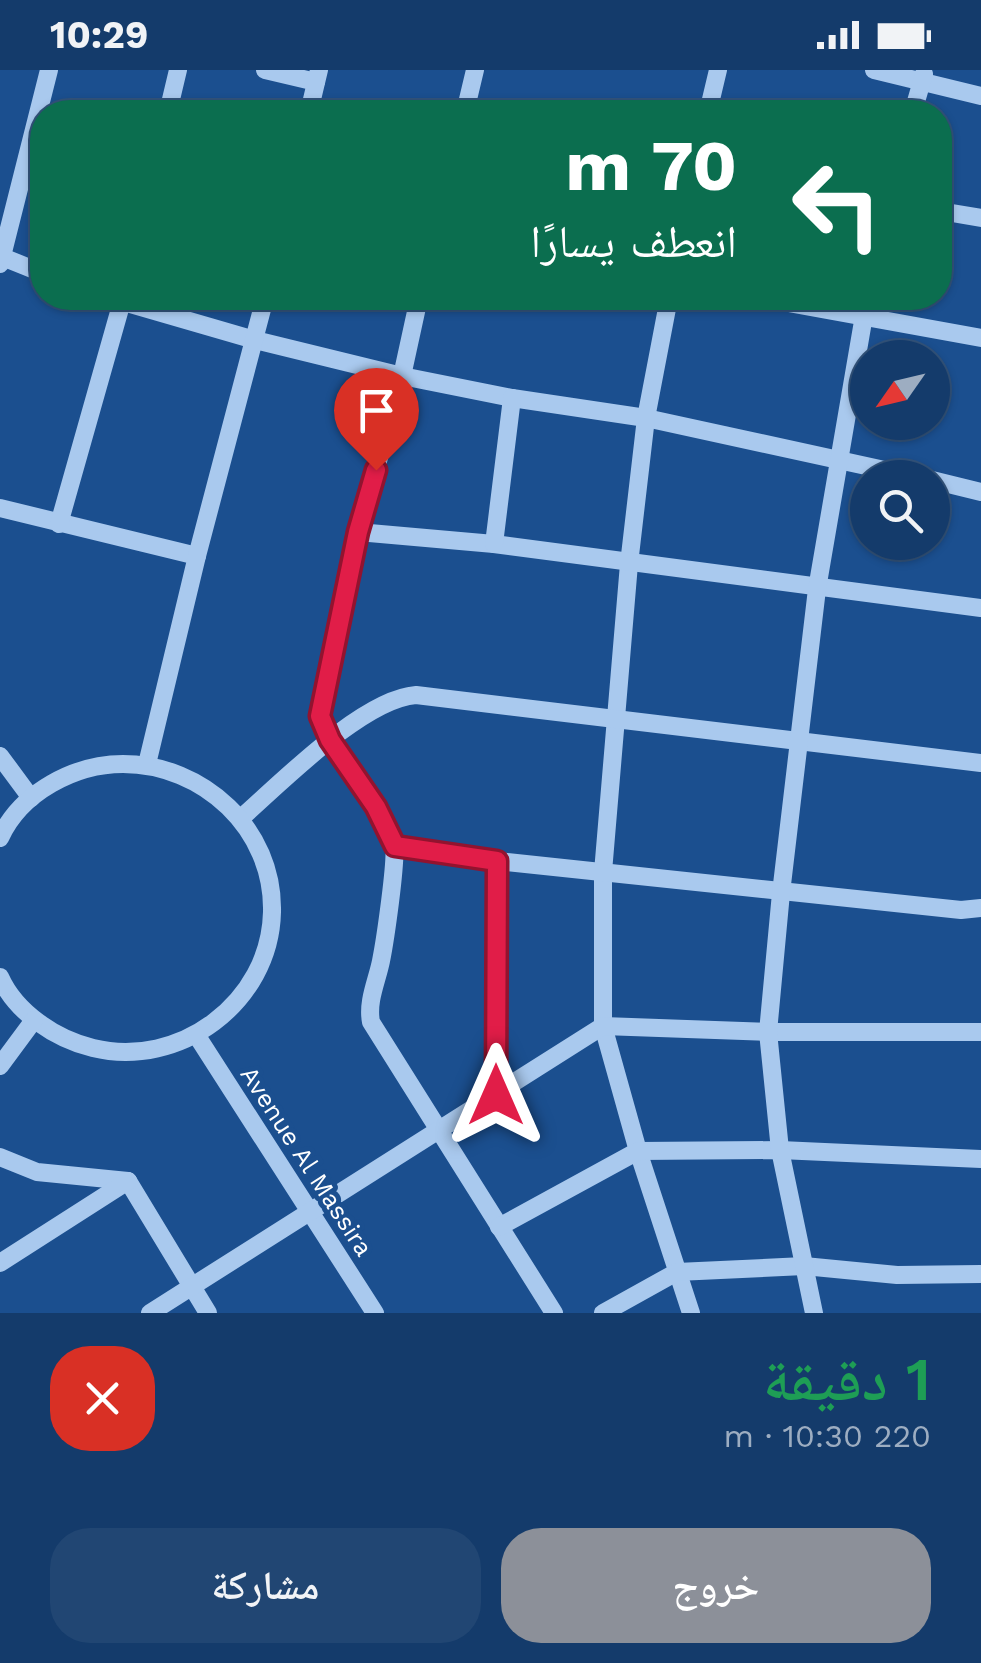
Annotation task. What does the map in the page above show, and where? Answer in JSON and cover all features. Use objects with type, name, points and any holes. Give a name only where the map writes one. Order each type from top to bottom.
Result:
[{"type":"street","points":[[40,100],[48,70]]},
{"type":"street","points":[[171,100],[178,70]]},
{"type":"street","points":[[264,70],[318,76]]},
{"type":"street","points":[[467,100],[475,70]]},
{"type":"street","points":[[711,100],[718,70]]},
{"type":"street","points":[[874,70],[924,76],[981,96]]},
{"type":"street","points":[[917,100],[924,76]]},
{"type":"street","points":[[30,141],[0,259],[30,269]]},
{"type":"street","points":[[952,212],[981,218]]},
{"type":"street","points":[[59,524],[115,310]]},
{"type":"street","points":[[155,310],[255,340],[402,376],[512,398],[646,418],[850,461]]},
{"type":"street","points":[[147,764],[262,310]]},
{"type":"street","points":[[417,310],[358,532],[320,716],[330,740],[376,807],[395,846],[381,960],[368,1010],[376,1035],[554,1313]]},
{"type":"street","points":[[667,310],[646,418],[629,564],[603,872],[603,1026],[638,1151],[692,1313]]},
{"type":"street","points":[[829,310],[981,338]]},
{"type":"street","points":[[814,1313],[780,1150],[768,1032],[817,588],[864,310]]},
{"type":"street","points":[[494,544],[512,398]]},
{"type":"street","points":[[950,484],[981,492]]},
{"type":"street","points":[[0,508],[197,556]]},
{"type":"street","points":[[358,532],[494,544],[981,608]]},
{"type":"street","points":[[240,818],[330,740],[401,696],[617,717],[981,763]]},
{"type":"street","points":[[0,756],[31,798]]},
{"type":"street","points":[[0,838],[31,798],[66,776],[105,764],[147,764],[182,774],[214,792],[240,818],[264,862],[272,912],[262,961],[236,1004],[197,1036],[156,1051],[114,1053],[72,1042],[34,1020],[4,987],[0,977]]},
{"type":"street","points":[[395,846],[781,892],[961,910],[981,908]]},
{"type":"street","points":[[496,1095],[497,861]]},
{"type":"street","points":[[0,1066],[34,1020]]},
{"type":"street","points":[[150,1313],[603,1026],[768,1032],[981,1032]]},
{"type":"street","name":"Avenue Al Massira","points":[[197,1036],[374,1313]]},
{"type":"street","points":[[499,1228],[638,1151],[780,1150],[981,1159]]},
{"type":"street","points":[[0,1158],[37,1172],[128,1181]]},
{"type":"street","points":[[0,1264],[128,1181]]},
{"type":"street","points":[[128,1181],[208,1313]]},
{"type":"street","points":[[603,1313],[677,1272],[804,1266],[897,1275],[981,1274]]},
{"type":"route","points":[[376,470],[358,532],[320,716],[330,740],[376,807],[395,846],[497,861],[496,1095]]}]
